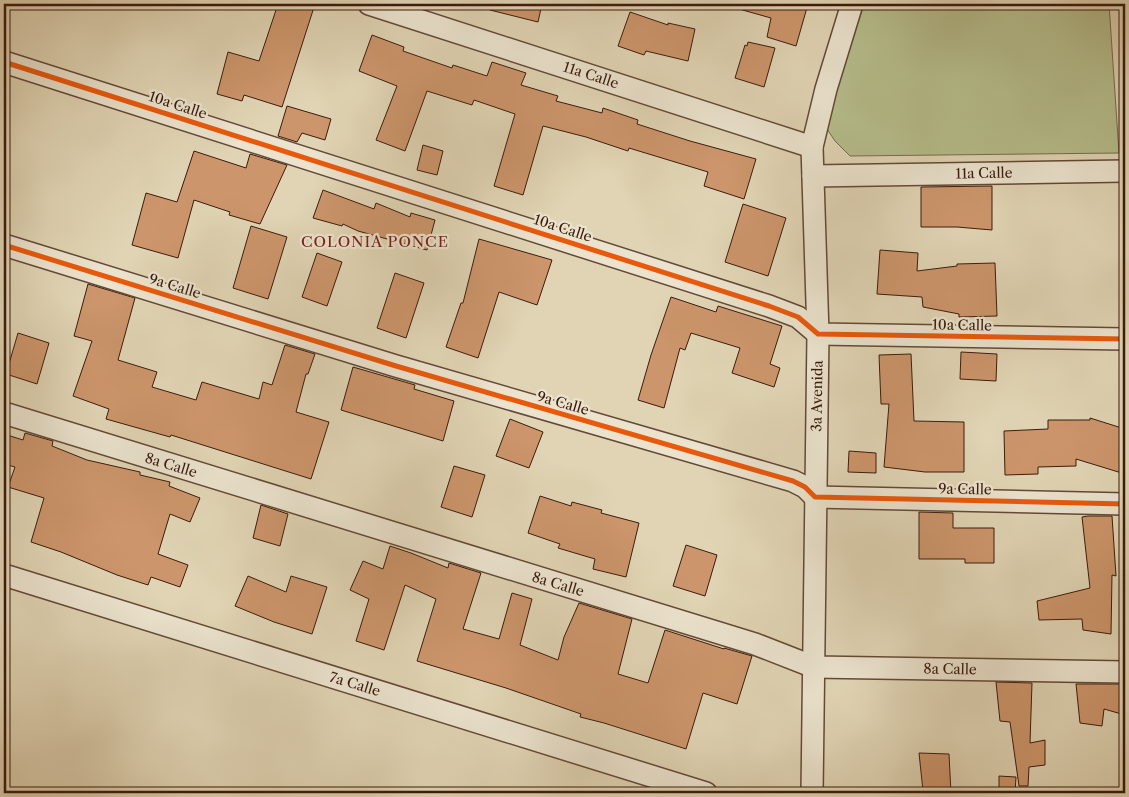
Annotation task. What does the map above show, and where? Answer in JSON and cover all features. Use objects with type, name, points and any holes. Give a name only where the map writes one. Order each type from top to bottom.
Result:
[{"type":"street","name":"11a Calle","points":[[369,4],[812,147]]},
{"type":"street","name":"3a Avenida","points":[[812,793],[818,334],[812,147],[826,89],[852,4]]},
{"type":"street","name":"10a Calle","points":[[4,62],[769,306],[798,317],[818,334],[1125,339]]},
{"type":"street","name":"11a Calle","points":[[813,176],[1125,171]]},
{"type":"street","name":"9a Calle","points":[[4,245],[396,366],[793,481],[805,487],[815,497],[1125,504]]},
{"type":"street","name":"8a Calle","points":[[4,414],[755,644],[814,666],[1125,672]]},
{"type":"street","name":"7a Calle","points":[[4,575],[706,793]]},
{"type":"green space","points":[[864,4],[1109,4],[1119,153],[850,156],[835,141],[825,126]]},
{"type":"building","points":[[278,4],[315,4],[282,107],[244,95],[242,101],[217,94],[228,52],[259,61]]},
{"type":"building","points":[[491,4],[542,4],[538,22],[490,10]]},
{"type":"building","points":[[740,4],[808,4],[796,46],[767,37],[771,18],[739,9]]},
{"type":"building","points":[[630,12],[668,25],[668,23],[695,29],[688,61],[646,51],[644,55],[618,46]]},
{"type":"building","points":[[372,35],[404,47],[403,51],[452,68],[453,65],[487,76],[492,62],[526,73],[521,85],[558,96],[556,101],[602,113],[603,108],[638,120],[637,124],[756,159],[744,199],[704,186],[708,172],[629,148],[628,151],[586,137],[543,126],[523,195],[494,186],[515,114],[474,100],[472,105],[427,91],[405,151],[376,140],[397,86],[359,71]]},
{"type":"building","points":[[748,42],[775,48],[764,87],[735,78],[745,45],[747,46]]},
{"type":"building","points":[[287,106],[331,119],[325,140],[302,133],[297,142],[278,136]]},
{"type":"building","points":[[423,145],[443,151],[437,175],[417,170]]},
{"type":"building","points":[[194,151],[246,168],[250,154],[287,165],[260,224],[229,215],[230,212],[194,200],[178,258],[132,245],[146,193],[177,202]]},
{"type":"building","points":[[992,186],[992,230],[957,227],[921,227],[921,187]]},
{"type":"building","points":[[323,190],[374,209],[376,203],[410,217],[411,213],[435,220],[427,250],[358,231],[343,224],[342,226],[313,218]]},
{"type":"building","points":[[743,204],[786,218],[768,276],[725,262]]},
{"type":"building","points":[[251,226],[287,237],[268,299],[233,288]]},
{"type":"building","points":[[479,239],[552,260],[537,305],[499,292],[478,358],[446,347],[461,303],[463,303]]},
{"type":"building","points":[[880,250],[918,253],[917,271],[957,266],[957,264],[995,263],[997,316],[959,317],[959,314],[923,307],[922,297],[877,294]]},
{"type":"building","points":[[317,253],[342,262],[327,306],[302,297]]},
{"type":"building","points":[[395,273],[424,283],[406,338],[377,328]]},
{"type":"building","points":[[88,284],[135,298],[118,360],[157,372],[152,387],[196,400],[202,382],[259,399],[263,382],[272,385],[285,345],[315,354],[308,374],[306,374],[296,412],[329,422],[311,479],[171,435],[170,437],[106,419],[109,409],[73,396],[92,341],[74,336]]},
{"type":"building","points":[[671,297],[716,312],[718,306],[782,326],[770,364],[780,368],[774,387],[732,373],[740,348],[691,333],[685,350],[680,348],[664,408],[638,400]]},
{"type":"building","points":[[18,333],[49,343],[37,384],[6,374]]},
{"type":"building","points":[[961,352],[997,354],[996,381],[960,379]]},
{"type":"building","points":[[911,354],[914,421],[964,422],[964,472],[925,472],[884,467],[889,404],[881,404],[879,355]]},
{"type":"building","points":[[353,367],[415,385],[414,389],[454,401],[443,441],[341,410]]},
{"type":"building","points":[[1090,418],[1125,429],[1125,474],[1076,459],[1076,466],[1038,467],[1038,474],[1005,475],[1004,431],[1048,429],[1048,420],[1090,420]]},
{"type":"building","points":[[510,419],[543,432],[529,468],[496,456]]},
{"type":"building","points":[[25,433],[53,441],[52,446],[87,460],[140,472],[140,475],[170,482],[169,486],[200,498],[190,522],[170,514],[158,554],[188,565],[180,587],[151,577],[148,585],[31,542],[44,498],[8,487],[15,467],[4,464],[4,434],[23,440]]},
{"type":"building","points":[[849,451],[876,453],[876,473],[848,472]]},
{"type":"building","points":[[454,466],[485,475],[472,517],[441,507]]},
{"type":"building","points":[[540,496],[571,506],[572,502],[602,510],[601,513],[639,523],[626,577],[593,569],[595,559],[558,548],[560,544],[528,533]]},
{"type":"building","points":[[261,505],[288,514],[280,546],[253,538]]},
{"type":"building","points":[[919,512],[953,513],[953,528],[994,528],[994,563],[965,563],[965,559],[919,559]]},
{"type":"building","points":[[1112,516],[1116,576],[1112,575],[1111,634],[1083,630],[1082,619],[1039,620],[1037,601],[1090,588],[1082,517]]},
{"type":"building","points":[[686,545],[717,555],[705,596],[673,586]]},
{"type":"building","points":[[390,546],[448,568],[449,563],[481,573],[463,629],[499,639],[512,593],[532,599],[520,645],[558,660],[564,637],[579,603],[632,619],[618,674],[648,683],[665,630],[752,656],[737,704],[703,693],[686,749],[580,717],[581,714],[506,688],[417,661],[436,599],[405,585],[384,650],[356,641],[369,599],[350,590],[363,561],[383,569]]},
{"type":"building","points":[[248,576],[286,592],[291,576],[327,587],[312,634],[274,622],[235,606]]},
{"type":"building","points":[[996,682],[1032,683],[1030,743],[1045,740],[1045,765],[1029,767],[1028,786],[1019,786],[1010,722],[1000,721]]},
{"type":"building","points":[[1076,684],[1125,684],[1125,715],[1104,709],[1102,726],[1080,723]]},
{"type":"building","points":[[919,753],[949,754],[951,793],[923,791]]},
{"type":"building","points":[[999,776],[1016,777],[1015,793],[999,793]]},
{"type":"cycle path","points":[[4,62],[769,306],[798,317],[818,334],[1125,339]]},
{"type":"cycle path","points":[[4,245],[396,366],[793,481],[805,487],[815,497],[1125,504]]},
{"type":"district","name":"COLONIA PONCE","points":[[375,241]]}]
